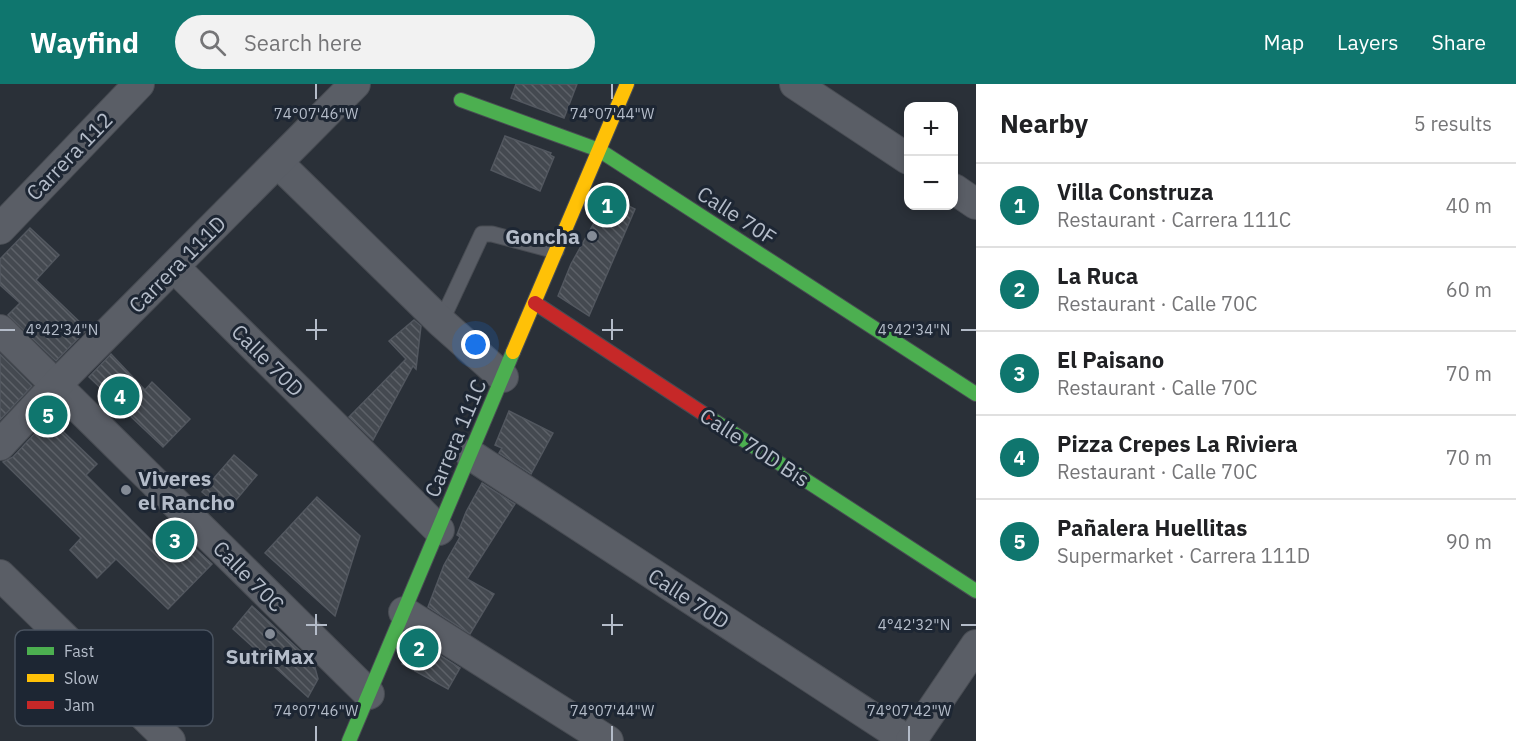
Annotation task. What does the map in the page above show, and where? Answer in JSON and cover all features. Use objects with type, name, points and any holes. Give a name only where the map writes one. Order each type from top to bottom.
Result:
[{"type":"street","name":"Carrera 112","points":[[0,229],[139,84]]},
{"type":"street","name":"Carrera 111D","points":[[0,445],[56,385],[355,84]]},
{"type":"street","name":"Carrera 111C","points":[[349,741],[627,84]]},
{"type":"street","points":[[795,84],[904,156]]},
{"type":"street","name":"Calle 70F","points":[[461,100],[599,150],[976,394]]},
{"type":"street","points":[[278,164],[441,322],[503,377]]},
{"type":"street","points":[[958,192],[976,204]]},
{"type":"street","name":"Calle 70D","points":[[174,267],[439,530]]},
{"type":"street","name":"Calle 70D Bis","points":[[535,303],[976,591]]},
{"type":"street","name":"Calle 70C","points":[[0,330],[369,694]]},
{"type":"street","name":"Calle 70D","points":[[471,455],[909,741]]},
{"type":"street","points":[[0,575],[56,630]]},
{"type":"street","points":[[404,612],[608,741]]},
{"type":"street","points":[[909,741],[976,645]]},
{"type":"street","points":[[155,726],[170,741]]},
{"type":"lane","points":[[441,322],[482,234],[492,234],[556,251]]},
{"type":"building","points":[[516,84],[577,84],[564,118],[511,98]]},
{"type":"building","points":[[505,136],[551,153],[550,155],[554,157],[540,191],[491,170]]},
{"type":"building","points":[[609,196],[635,209],[589,316],[558,296],[571,264]]},
{"type":"building","points":[[30,228],[59,255],[36,280],[87,329],[56,361],[8,315],[20,303],[0,285],[0,259]]},
{"type":"building","points":[[414,320],[421,326],[416,369],[413,366],[373,440],[349,417],[406,359],[389,341]]},
{"type":"building","points":[[0,354],[32,386],[0,420]]},
{"type":"building","points":[[111,354],[145,390],[152,382],[190,419],[163,447],[89,377]]},
{"type":"building","points":[[509,411],[553,433],[531,474],[499,453],[502,448],[495,445]]},
{"type":"building","points":[[49,418],[97,464],[86,475],[156,545],[173,528],[212,564],[168,609],[116,559],[97,578],[70,550],[81,538],[3,462],[13,457]]},
{"type":"building","points":[[234,455],[257,475],[226,512],[202,492]]},
{"type":"building","points":[[482,483],[515,504],[467,579],[494,594],[470,634],[428,607],[444,565],[460,537],[457,535],[466,512]]},
{"type":"building","points":[[317,497],[360,536],[335,616],[265,553]]},
{"type":"building","points":[[252,606],[314,664],[318,679],[308,697],[233,629]]},
{"type":"building","points":[[413,638],[460,668],[448,689],[402,664]]},
{"type":"traffic: fast","points":[[461,100],[599,150],[976,394]]},
{"type":"traffic: fast","points":[[349,741],[513,352]]},
{"type":"traffic: fast","points":[[710,418],[976,591]]},
{"type":"traffic: slow","points":[[513,352],[627,84]]},
{"type":"traffic: jam","points":[[535,303],[710,418]]},
{"type":"place","name":"Villa Construza","points":[[607,205]]},
{"type":"place","name":"Goncha","points":[[592,236]]},
{"type":"place","name":"Pizza Crepes La Riviera","points":[[120,396]]},
{"type":"place","name":"Pañalera Huellitas","points":[[48,415]]},
{"type":"place","name":"Viveres el Rancho","points":[[126,490]]},
{"type":"place","name":"El Paisano","points":[[175,540]]},
{"type":"place","name":"SutriMax","points":[[270,634]]},
{"type":"place","name":"La Ruca","points":[[419,648]]}]
